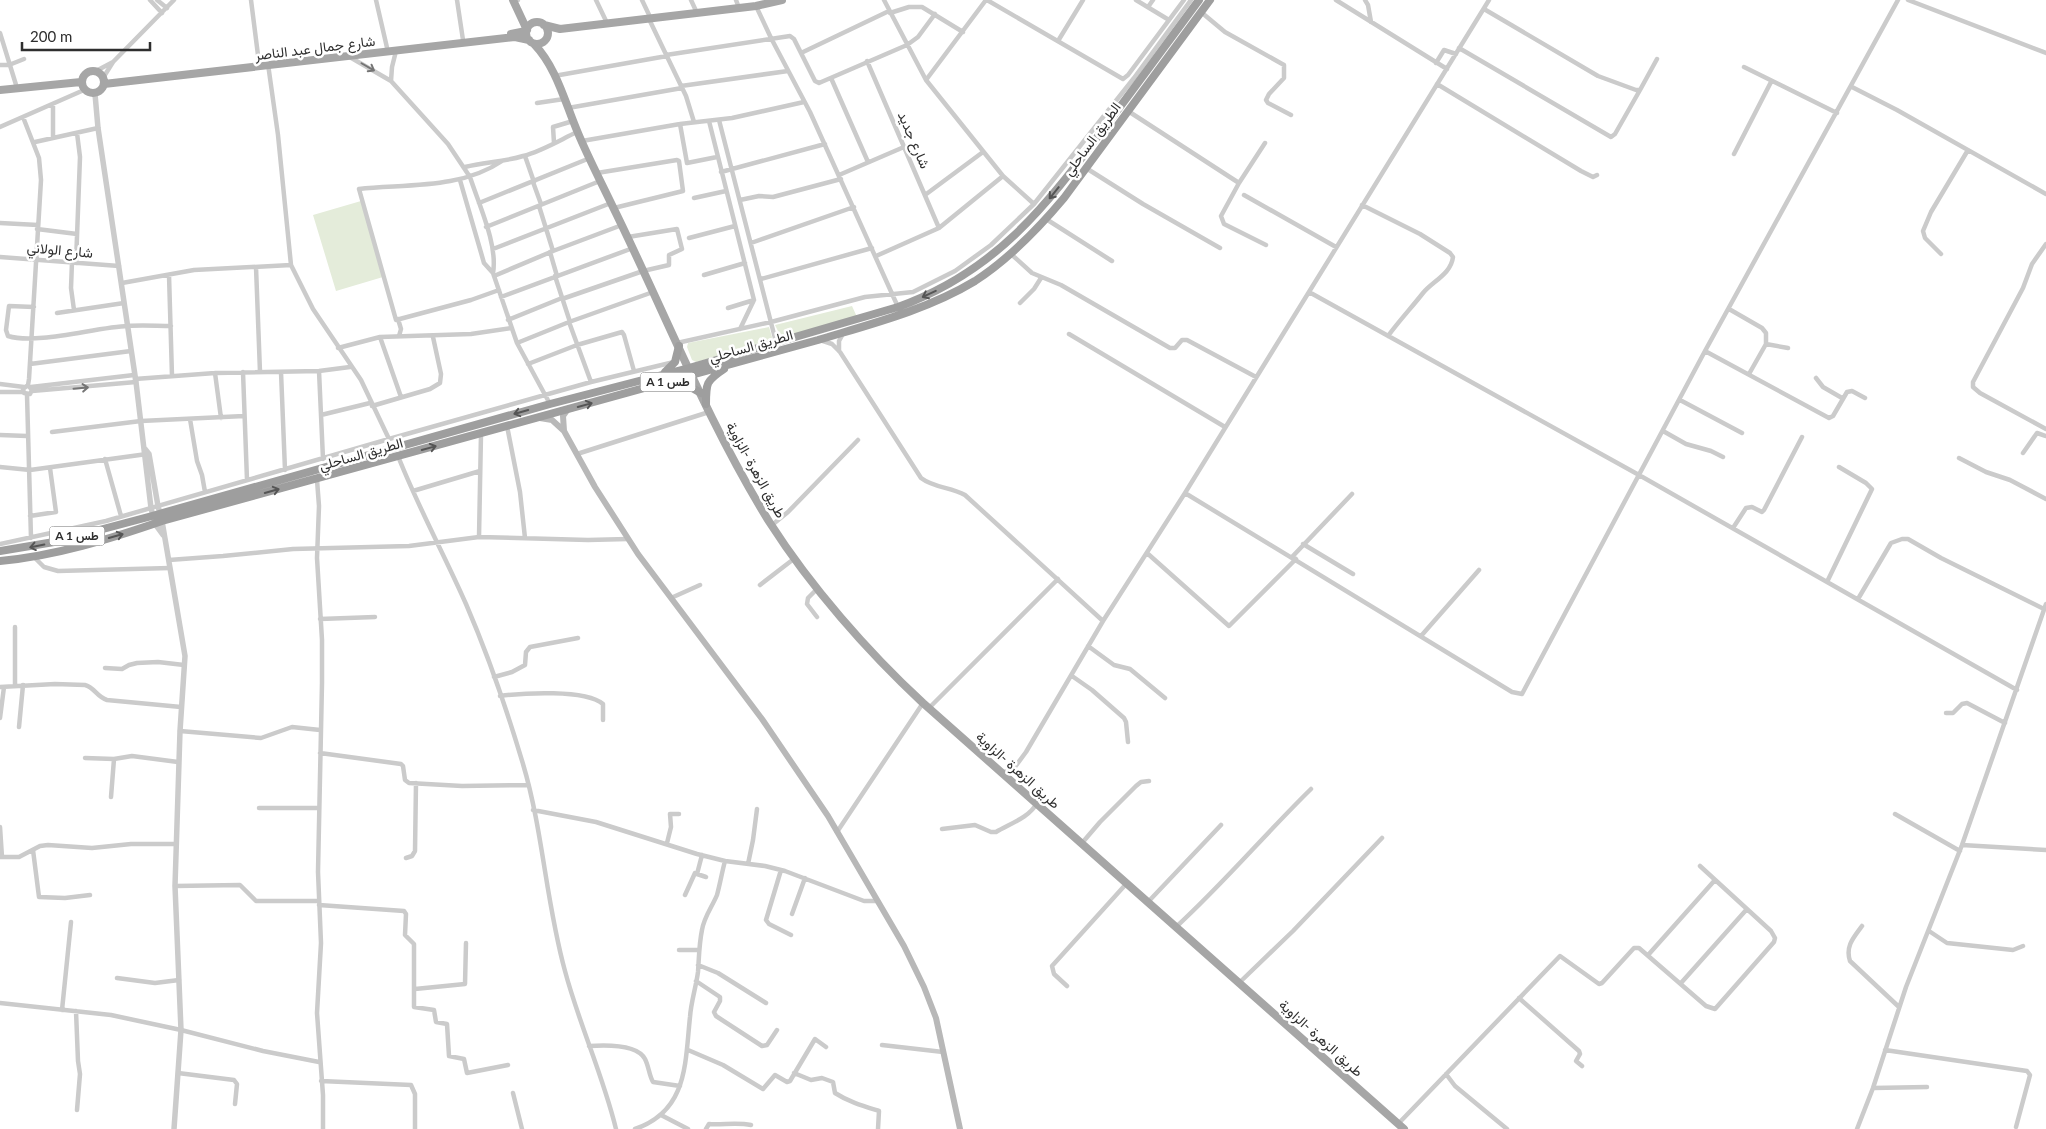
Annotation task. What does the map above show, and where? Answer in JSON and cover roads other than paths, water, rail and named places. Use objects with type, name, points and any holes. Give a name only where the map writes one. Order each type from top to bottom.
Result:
[{"type":"highway","name":"الطريق الساحلي","points":[[0,561],[33,556],[104,539],[156,515],[317,480],[671,381],[691,371],[776,342],[898,306],[943,288],[976,268],[1006,244],[1031,220],[1087,151],[1199,0]]},
{"type":"highway","name":"الطريق الساحلي","points":[[0,551],[54,542],[156,515],[662,374],[731,364],[844,332],[907,312],[943,298],[975,280],[1011,254],[1046,219],[1210,0]]},
{"type":"highway","points":[[662,374],[675,362],[678,344]]},
{"type":"highway","points":[[706,404],[706,388],[709,380],[731,364]]},
{"type":"highway","points":[[671,381],[687,385],[700,393]]},
{"type":"main road","points":[[513,0],[531,42],[547,61]]},
{"type":"main road","points":[[518,0],[524,13],[541,23],[560,29],[697,13],[737,4],[756,6],[782,0]]},
{"type":"main road","points":[[512,34],[518,27],[521,17]]},
{"type":"main road","points":[[527,31],[530,25],[541,23]]},
{"type":"main road","points":[[541,23],[548,30],[547,61]]},
{"type":"main road","points":[[531,42],[541,44],[560,29]]},
{"type":"main road","name":"شارع جمال عبد الناصر","points":[[390,51],[527,31]]},
{"type":"main road","name":"شارع جمال عبد الناصر","points":[[104,81],[515,37],[531,42]]},
{"type":"main road","name":"طريق الزهرة -الزاوية","points":[[547,61],[577,132],[709,412],[742,475],[772,525],[818,588],[888,668],[926,705],[1401,1126]]},
{"type":"main road","name":"شارع جمال عبد الناصر","points":[[104,81],[260,63],[268,64]]},
{"type":"main road","points":[[0,90],[82,86],[89,93],[94,94],[102,90],[104,81],[96,71],[86,73],[82,86]]},
{"type":"main road","points":[[564,431],[564,416],[568,409]]},
{"type":"main road","points":[[536,418],[552,420],[564,431],[595,487],[628,538],[773,734],[837,832],[904,946],[921,980],[934,1012],[960,1129]]},
{"type":"street","points":[[150,0],[162,13]]},
{"type":"street","points":[[157,0],[167,8]]},
{"type":"street","points":[[96,71],[113,62],[174,0]]},
{"type":"street","points":[[251,0],[260,63]]},
{"type":"street","points":[[376,0],[393,62],[391,81]]},
{"type":"street","points":[[457,0],[463,40]]},
{"type":"street","points":[[596,0],[607,23]]},
{"type":"street","points":[[642,0],[666,56],[682,87],[694,122]]},
{"type":"street","points":[[691,0],[697,13]]},
{"type":"street","points":[[884,0],[926,80],[1003,176],[1034,204]]},
{"type":"street","points":[[926,80],[987,0],[1124,79],[1184,0]]},
{"type":"street","points":[[997,6],[1001,0]]},
{"type":"street","points":[[1058,41],[1083,0]]},
{"type":"street","points":[[1136,0],[1169,20]]},
{"type":"street","points":[[1148,7],[1153,0]]},
{"type":"street","points":[[678,344],[865,297],[893,295],[920,289],[955,271],[991,245],[1034,204],[1134,78],[1191,0]]},
{"type":"street","points":[[1336,0],[1447,69]]},
{"type":"street","points":[[1365,0],[1368,5],[1370,22]]},
{"type":"street","points":[[1185,493],[1512,692],[1522,694],[1705,351],[1852,87],[1898,0]]},
{"type":"street","points":[[1908,0],[2046,53]]},
{"type":"street","points":[[1002,772],[1012,771],[1019,762],[1072,676],[1103,621],[1185,493],[1488,1]]},
{"type":"street","points":[[756,6],[770,38],[825,144],[898,306]]},
{"type":"street","points":[[801,53],[889,12],[914,6],[922,7],[963,32]]},
{"type":"street","points":[[1484,9],[1598,76],[1621,86],[1640,90]]},
{"type":"street","points":[[1201,12],[1225,32],[1284,65],[1284,78],[1266,100],[1268,103],[1291,115]]},
{"type":"street","points":[[554,76],[770,38],[792,36],[816,82],[820,82],[907,45],[918,37],[935,14]]},
{"type":"street","points":[[0,33],[17,88]]},
{"type":"street","points":[[1459,48],[1610,137],[1615,134],[1657,59]]},
{"type":"street","points":[[1436,63],[1444,50],[1456,54]]},
{"type":"street","points":[[347,56],[391,81],[440,135],[465,167],[470,177],[493,249],[495,261],[494,274],[508,320],[528,364],[550,404]]},
{"type":"street","points":[[0,65],[9,65],[24,59]]},
{"type":"street","name":"شارع جديد","points":[[867,61],[939,228]]},
{"type":"street","points":[[104,81],[113,62]]},
{"type":"street","points":[[268,64],[291,265],[313,309],[350,367],[361,380],[389,438]]},
{"type":"street","points":[[1744,67],[1837,113]]},
{"type":"street","points":[[568,108],[788,70]]},
{"type":"street","points":[[831,78],[868,162]]},
{"type":"street","points":[[1734,154],[1771,82]]},
{"type":"street","points":[[1437,84],[1582,171],[1593,177],[1597,175]]},
{"type":"street","points":[[0,127],[53,104],[82,86]]},
{"type":"street","points":[[1852,87],[2046,194]]},
{"type":"street","points":[[94,94],[156,515],[164,537],[169,560],[184,656],[178,762],[175,886],[181,1030],[174,1129]]},
{"type":"street","points":[[537,103],[564,99]]},
{"type":"street","points":[[582,141],[680,124],[719,120],[804,102]]},
{"type":"street","points":[[53,104],[53,137]]},
{"type":"street","points":[[1128,112],[1239,184]]},
{"type":"street","points":[[23,117],[34,142],[41,167],[28,389],[27,436],[30,470],[31,538]]},
{"type":"street","points":[[719,120],[776,342]]},
{"type":"street","points":[[554,143],[553,127],[573,121]]},
{"type":"street","points":[[709,121],[754,300],[740,329]]},
{"type":"street","points":[[680,124],[687,163],[717,157]]},
{"type":"street","points":[[34,142],[98,128]]},
{"type":"street","points":[[399,336],[401,329],[398,319],[395,319],[359,189],[460,180],[502,162],[525,156],[577,132]]},
{"type":"street","points":[[74,310],[71,288],[77,234],[80,158],[77,133]]},
{"type":"street","points":[[1265,143],[1222,212],[1221,220],[1224,224],[1266,245]]},
{"type":"street","points":[[721,172],[825,144]]},
{"type":"street","points":[[740,200],[758,196],[773,197],[839,177],[904,146]]},
{"type":"street","points":[[1941,254],[1922,231],[1931,212],[1968,150]]},
{"type":"street","points":[[925,195],[983,152]]},
{"type":"street","points":[[525,156],[540,205],[562,299],[591,382]]},
{"type":"street","points":[[479,204],[590,158]]},
{"type":"street","points":[[493,249],[545,227],[612,205],[683,192],[679,161],[677,160],[596,173]]},
{"type":"street","points":[[465,167],[491,161],[502,162]]},
{"type":"street","points":[[1086,168],[1143,204],[1220,248]]},
{"type":"street","points":[[876,256],[939,228],[1003,176]]},
{"type":"street","points":[[460,180],[484,263],[494,274]]},
{"type":"street","points":[[486,227],[600,181]]},
{"type":"street","points":[[694,198],[726,191]]},
{"type":"street","points":[[1244,195],[1336,247]]},
{"type":"street","points":[[1362,205],[1420,234],[1450,253],[1453,257],[1445,273],[1424,292],[1388,336]]},
{"type":"street","points":[[751,243],[854,208]]},
{"type":"street","points":[[1046,219],[1112,261]]},
{"type":"street","points":[[0,223],[77,234]]},
{"type":"street","points":[[494,274],[551,251],[622,226]]},
{"type":"street","points":[[689,238],[735,226]]},
{"type":"street","points":[[508,320],[643,271],[669,265],[669,255],[682,249],[678,230],[628,238]]},
{"type":"street","points":[[2046,244],[2032,264],[2023,288],[1973,382],[1973,387],[1980,393],[2046,429]]},
{"type":"street","points":[[502,297],[633,248]]},
{"type":"street","points":[[761,279],[872,248]]},
{"type":"street","points":[[1011,254],[1027,269],[1041,278],[1060,285],[1170,348],[1175,348],[1182,340],[1186,340],[1256,377]]},
{"type":"street","name":"شارع الولاني","points":[[0,256],[119,266]]},
{"type":"street","points":[[704,275],[745,263]]},
{"type":"street","points":[[122,283],[194,270],[291,265]]},
{"type":"street","points":[[256,267],[260,372]]},
{"type":"street","points":[[169,275],[172,376]]},
{"type":"street","points":[[1020,303],[1036,287],[1041,278]]},
{"type":"street","points":[[398,319],[471,300],[499,290]]},
{"type":"street","points":[[518,343],[569,322],[653,292]]},
{"type":"street","points":[[1308,292],[1639,475],[2017,690]]},
{"type":"street","points":[[728,308],[754,300]]},
{"type":"street","points":[[57,313],[124,303]]},
{"type":"street","points":[[34,307],[9,306],[3,329],[10,337],[32,337],[128,326],[171,326]]},
{"type":"street","points":[[1729,309],[1762,328],[1766,333],[1766,344],[1749,374]]},
{"type":"street","points":[[338,348],[380,337],[433,337],[493,332],[512,328]]},
{"type":"street","points":[[528,364],[577,345],[623,332],[634,371]]},
{"type":"street","points":[[840,352],[839,341],[844,332]]},
{"type":"street","points":[[1069,334],[1225,427]]},
{"type":"street","points":[[380,337],[401,397]]},
{"type":"street","points":[[321,415],[401,397],[430,389],[440,383],[433,337]]},
{"type":"street","points":[[818,340],[832,344],[840,352],[921,478],[931,484],[965,495],[1103,621]]},
{"type":"street","points":[[1766,344],[1788,348]]},
{"type":"street","points":[[30,364],[131,351]]},
{"type":"street","points":[[1705,351],[1829,418],[1833,416],[1842,398],[1849,390],[1866,398]]},
{"type":"street","points":[[0,544],[121,516],[156,515],[205,492],[323,459],[389,438],[591,382],[675,362]]},
{"type":"street","points":[[0,392],[214,373],[319,371],[350,367]]},
{"type":"street","points":[[319,371],[323,459]]},
{"type":"street","points":[[243,372],[247,480]]},
{"type":"street","points":[[281,372],[285,470]]},
{"type":"street","points":[[214,373],[221,418]]},
{"type":"street","points":[[1816,378],[1823,387],[1842,398]]},
{"type":"street","points":[[0,384],[28,389]]},
{"type":"street","points":[[1680,400],[1742,433]]},
{"type":"street","points":[[577,454],[709,412]]},
{"type":"street","points":[[52,432],[141,421],[244,416]]},
{"type":"street","points":[[190,419],[197,462],[205,492]]},
{"type":"street","points":[[507,426],[520,492],[525,538]]},
{"type":"street","points":[[1663,431],[1686,444],[1711,451],[1723,457]]},
{"type":"street","points":[[2023,453],[2037,433],[2046,436]]},
{"type":"street","points":[[479,537],[481,434]]},
{"type":"street","points":[[0,435],[27,436]]},
{"type":"street","points":[[1733,528],[1746,508],[1752,507],[1762,512],[1764,510],[1802,436]]},
{"type":"street","points":[[772,525],[788,512],[858,440]]},
{"type":"street","points":[[0,467],[30,470],[50,468],[146,452]]},
{"type":"street","points":[[398,456],[466,604],[494,677],[517,745],[533,810],[558,945],[616,1129]]},
{"type":"street","points":[[105,458],[121,516]]},
{"type":"street","points":[[1959,458],[1986,472],[2010,480],[2046,499]]},
{"type":"street","points":[[1827,582],[1872,489],[1870,485],[1839,467]]},
{"type":"street","points":[[30,516],[55,513],[57,511],[50,468]]},
{"type":"street","points":[[413,491],[480,471]]},
{"type":"street","points":[[317,480],[319,506],[317,549],[322,683],[319,808],[321,943],[317,1013],[323,1129]]},
{"type":"street","points":[[1147,553],[1230,626],[1294,558],[1303,544],[1352,494]]},
{"type":"street","points":[[169,560],[285,549],[409,546],[479,537],[602,540],[628,538]]},
{"type":"street","points":[[1857,1129],[1873,1088],[1899,1008],[1960,851],[2044,617],[2045,607],[1935,555],[1908,539],[1902,538],[1891,543],[1858,600]]},
{"type":"street","points":[[1303,544],[1353,574]]},
{"type":"street","points":[[33,556],[44,567],[58,571],[170,568]]},
{"type":"street","points":[[760,585],[795,558]]},
{"type":"street","points":[[1421,636],[1479,570]]},
{"type":"street","points":[[837,832],[926,705],[1058,579]]},
{"type":"street","points":[[671,598],[700,585]]},
{"type":"street","points":[[817,617],[807,604],[808,598],[818,588]]},
{"type":"street","points":[[320,619],[375,617]]},
{"type":"street","points":[[15,686],[16,627]]},
{"type":"street","points":[[494,677],[525,665],[526,652],[530,647],[578,638]]},
{"type":"street","points":[[1088,646],[1114,665],[1130,669],[1165,698]]},
{"type":"street","points":[[105,668],[119,669],[128,665],[144,663],[184,665]]},
{"type":"street","points":[[1072,676],[1092,690],[1124,718],[1127,726],[1128,742]]},
{"type":"street","points":[[0,718],[2,687],[23,685],[85,685],[90,686],[96,694],[106,700],[181,708]]},
{"type":"street","points":[[19,727],[23,685]]},
{"type":"street","points":[[500,696],[542,692],[595,699],[603,704],[603,720]]},
{"type":"street","points":[[1946,713],[1953,713],[1965,703],[2005,723]]},
{"type":"street","points":[[180,730],[228,737],[261,738],[292,727],[320,730]]},
{"type":"street","points":[[320,753],[401,764],[405,780],[416,783],[462,786],[528,786]]},
{"type":"street","points":[[85,758],[114,759],[132,756],[178,762]]},
{"type":"street","points":[[110,797],[114,759]]},
{"type":"street","points":[[1082,844],[1096,826],[1136,786],[1141,782],[1149,780]]},
{"type":"street","points":[[406,858],[412,856],[416,851],[416,783]]},
{"type":"street","points":[[1176,927],[1229,875],[1311,789]]},
{"type":"street","points":[[942,829],[976,825],[996,832],[1027,815],[1034,810],[1037,804]]},
{"type":"street","points":[[258,808],[319,808]]},
{"type":"street","points":[[748,864],[757,809]]},
{"type":"street","points":[[533,810],[596,822],[724,861],[781,870],[864,900],[876,901]]},
{"type":"street","points":[[667,844],[671,827],[670,814],[679,814]]},
{"type":"street","points":[[1895,814],[1960,851]]},
{"type":"street","points":[[1148,902],[1221,825]]},
{"type":"street","points":[[0,827],[1,857],[19,856],[48,845],[92,848],[131,844],[176,844]]},
{"type":"street","points":[[1240,983],[1382,838]]},
{"type":"street","points":[[1962,845],[2046,850]]},
{"type":"street","points":[[33,850],[39,896],[65,898],[90,895]]},
{"type":"street","points":[[685,896],[694,873],[706,877],[697,874],[702,855]]},
{"type":"street","points":[[635,1129],[645,1126],[661,1115],[674,1101],[680,1086],[688,1050],[690,1018],[702,928],[716,895],[724,861]]},
{"type":"street","points":[[1401,1126],[1446,1074],[1560,956],[1598,984],[1602,983],[1634,948],[1639,948],[1649,954],[1706,1006],[1716,1009],[1774,942],[1775,938],[1771,931],[1700,866]]},
{"type":"street","points":[[781,870],[766,920],[769,924],[790,935]]},
{"type":"street","points":[[792,914],[805,878]]},
{"type":"street","points":[[1649,954],[1715,880]]},
{"type":"street","points":[[1067,986],[1054,974],[1052,966],[1127,882]]},
{"type":"street","points":[[175,886],[240,885],[256,901],[319,903],[404,911],[406,914],[405,935],[414,944],[414,1007],[434,1010],[436,1022],[447,1024],[449,1056],[464,1059],[466,1072],[508,1065]]},
{"type":"street","points":[[1681,983],[1746,909]]},
{"type":"street","points":[[62,1010],[71,922]]},
{"type":"street","points":[[1862,926],[1849,944],[1848,954],[1850,961],[1899,1008]]},
{"type":"street","points":[[1929,931],[1947,943],[2013,950],[2023,946]]},
{"type":"street","points":[[415,989],[465,984],[466,943]]},
{"type":"street","points":[[679,950],[699,950]]},
{"type":"street","points":[[698,965],[718,972],[766,1003]]},
{"type":"street","points":[[117,978],[155,983],[179,980]]},
{"type":"street","points":[[696,981],[720,997],[714,1012],[716,1016],[762,1046],[767,1045],[777,1030]]},
{"type":"street","points":[[1519,998],[1579,1051],[1580,1054],[1576,1061],[1582,1066]]},
{"type":"street","points":[[0,1003],[111,1015],[181,1030],[263,1052],[320,1062]]},
{"type":"street","points":[[76,1011],[80,1074],[77,1110]]},
{"type":"street","points":[[688,1050],[723,1065],[763,1089],[774,1076],[788,1082],[814,1039],[826,1047]]},
{"type":"street","points":[[589,1046],[605,1044],[637,1051],[646,1060],[653,1082],[680,1086]]},
{"type":"street","points":[[882,1045],[943,1052]]},
{"type":"street","points":[[1885,1050],[2027,1070],[2030,1075],[2016,1128]]},
{"type":"street","points":[[178,1072],[234,1080],[237,1084],[235,1104]]},
{"type":"street","points":[[794,1073],[811,1080],[822,1078],[833,1082],[835,1093],[841,1097],[854,1104],[879,1111],[878,1129]]},
{"type":"street","points":[[1446,1074],[1455,1086],[1507,1129]]},
{"type":"street","points":[[322,1081],[411,1086],[415,1094],[416,1129]]},
{"type":"street","points":[[1873,1088],[1927,1087]]},
{"type":"street","points":[[513,1093],[522,1129]]},
{"type":"street","points":[[661,1115],[688,1129]]},
{"type":"street","points":[[706,1129],[709,1124],[723,1126],[740,1123],[751,1125]]}]
